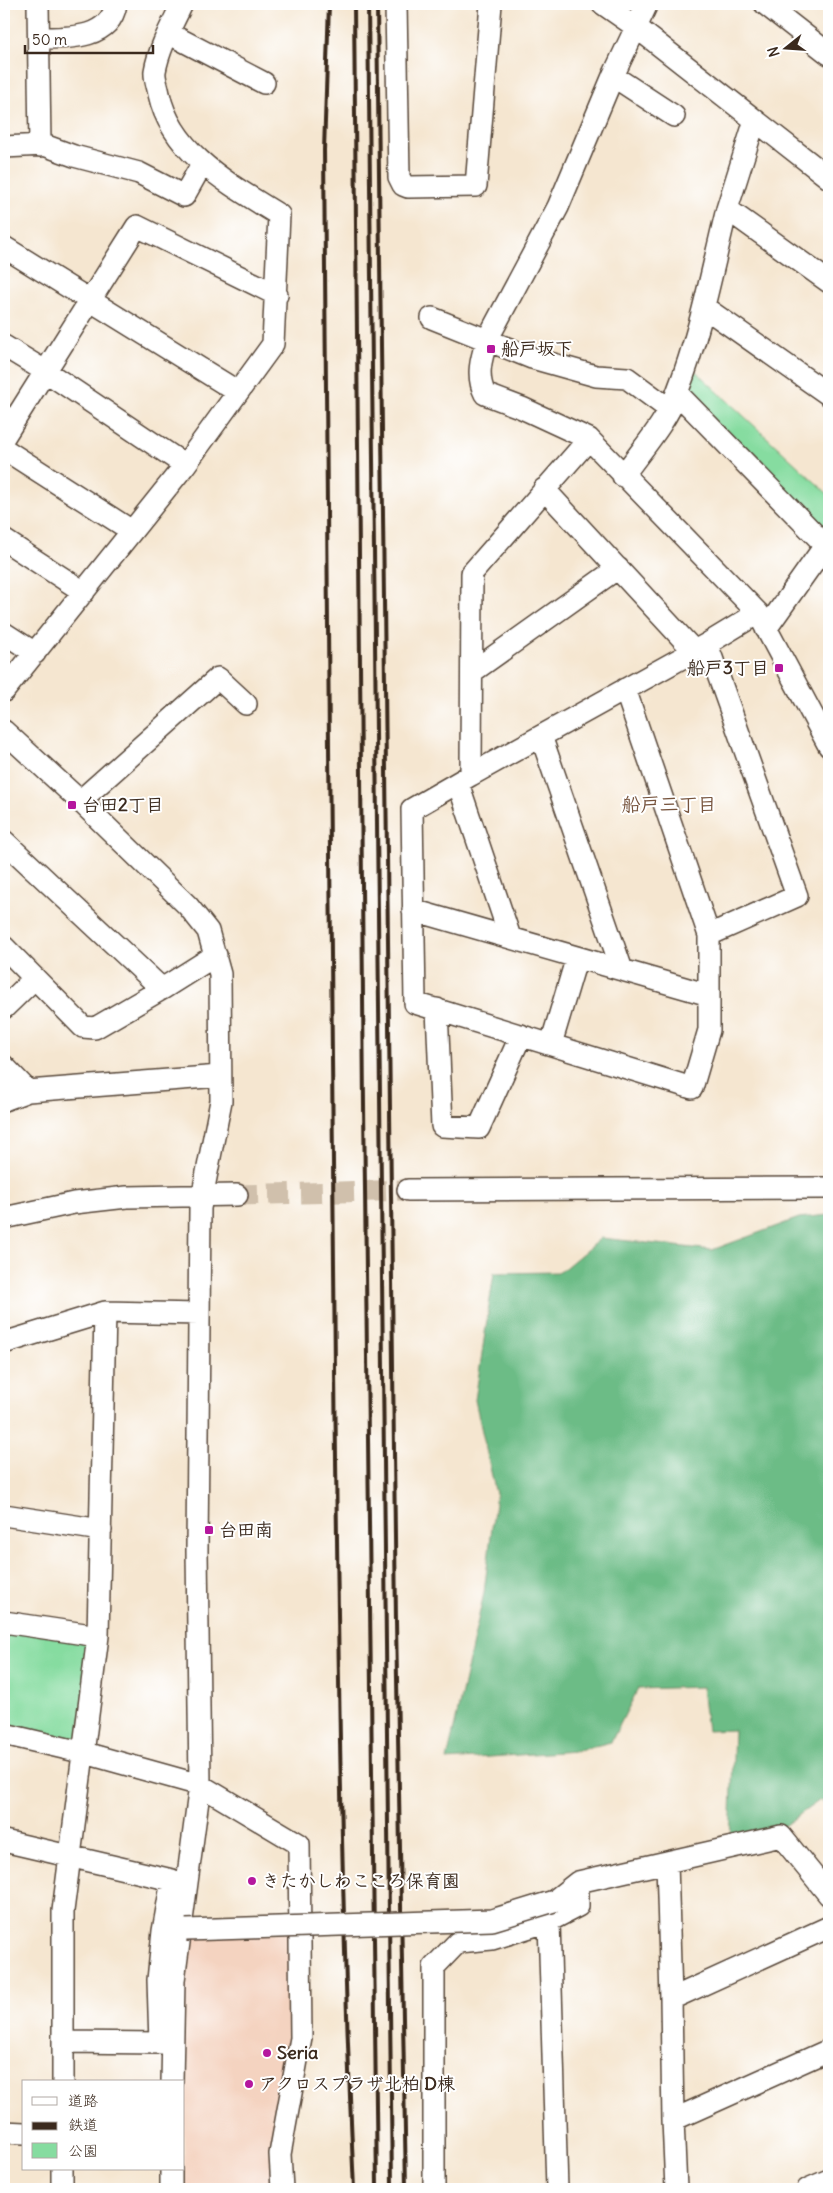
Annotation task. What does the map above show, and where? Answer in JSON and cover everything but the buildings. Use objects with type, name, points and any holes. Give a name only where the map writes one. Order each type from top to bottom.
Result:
[{"type":"street","points":[[38,4],[40,146]]},
{"type":"street","points":[[39,38],[68,38],[90,34],[104,26],[115,13],[116,4]]},
{"type":"street","points":[[4,691],[185,465],[273,344],[277,295],[279,215],[220,178],[202,164],[177,134],[162,109],[155,72],[168,34],[182,4]]},
{"type":"street","points":[[396,4],[399,177],[403,185],[476,186],[491,4]]},
{"type":"street","points":[[603,4],[636,27],[829,178]]},
{"type":"street","points":[[647,4],[613,76],[558,207],[487,340],[479,373],[480,385],[485,394],[522,408],[589,439],[762,621],[829,746]]},
{"type":"street","points":[[766,4],[829,54]]},
{"type":"street","points":[[168,34],[264,83]]},
{"type":"street","points":[[613,76],[674,116]]},
{"type":"street","points":[[623,476],[673,401],[704,307],[727,209],[755,120]]},
{"type":"street","points":[[4,147],[40,146],[139,173],[184,196],[202,164]]},
{"type":"street","points":[[727,209],[829,282]]},
{"type":"street","points":[[4,437],[137,226],[277,295]]},
{"type":"street","points":[[4,247],[238,392]]},
{"type":"street","points":[[704,307],[829,395]]},
{"type":"street","points":[[432,318],[532,358],[596,376],[627,378],[673,401],[828,544],[762,621],[701,648],[626,689],[541,736],[412,809],[415,1002],[692,1088],[709,1030],[709,935],[626,689]]},
{"type":"street","points":[[4,346],[45,371],[185,465]]},
{"type":"street","points":[[510,937],[465,779],[472,672],[472,573],[589,439]]},
{"type":"street","points":[[4,449],[132,531]]},
{"type":"street","points":[[544,489],[618,568],[701,648],[797,896],[709,935]]},
{"type":"street","points":[[4,540],[84,592]]},
{"type":"street","points":[[472,672],[618,568]]},
{"type":"street","points":[[4,633],[35,653]]},
{"type":"street","points":[[80,801],[218,678],[246,704]]},
{"type":"street","points":[[4,731],[80,801],[188,906],[208,931],[216,954],[220,974],[221,1101],[202,1196],[199,1314],[197,1551],[200,1785],[183,1930],[174,1980],[172,2080]]},
{"type":"street","points":[[541,736],[622,970]]},
{"type":"street","points":[[4,841],[162,990]]},
{"type":"street","points":[[413,910],[709,995]]},
{"type":"street","points":[[4,947],[83,1027],[95,1028],[162,990],[216,954]]},
{"type":"street","points":[[552,1044],[576,957]]},
{"type":"street","points":[[4,1008],[35,978]]},
{"type":"street","points":[[437,1009],[442,1126],[479,1128],[521,1035]]},
{"type":"street","points":[[4,1066],[28,1091]]},
{"type":"street","points":[[4,1100],[28,1091],[220,1076]]},
{"type":"street","points":[[408,1190],[829,1188]]},
{"type":"street","points":[[4,1218],[74,1203],[127,1197],[237,1195]]},
{"type":"street","points":[[5,1339],[105,1312],[199,1314]]},
{"type":"street","points":[[63,2080],[64,1911],[98,1636],[105,1312]]},
{"type":"street","points":[[4,1515],[101,1530]]},
{"type":"street","points":[[4,1622],[98,1636]]},
{"type":"street","points":[[4,1734],[85,1753],[200,1785],[299,1844],[301,2038],[280,2154],[282,2189]]},
{"type":"street","points":[[434,2189],[434,1967],[458,1942],[492,1939],[552,1911],[578,1882],[781,1836],[829,1895]]},
{"type":"street","points":[[4,1841],[172,1880],[163,1931],[158,1980],[160,2043],[63,2042]]},
{"type":"street","points":[[667,1862],[676,2189]]},
{"type":"street","points":[[183,1930],[492,1920],[552,1911]]},
{"type":"street","points":[[552,1911],[557,2189]]},
{"type":"street","points":[[671,1999],[829,1928]]},
{"type":"street","points":[[673,2120],[829,2050]]},
{"type":"street","points":[[62,2170],[62,2189]]},
{"type":"street","points":[[171,2170],[171,2189]]},
{"type":"street","points":[[808,2189],[829,2180]]},
{"type":"shaded area","points":[[293,1932],[293,2037],[275,2189],[185,2189],[185,2080],[183,2080],[181,2001],[190,1934]]},
{"type":"green space","points":[[691,367],[829,495],[829,532],[825,538],[682,392]]},
{"type":"green space","points":[[829,1215],[829,1804],[820,1800],[778,1830],[730,1843],[734,1730],[707,1731],[702,1687],[638,1689],[611,1742],[575,1751],[447,1760],[484,1593],[496,1494],[475,1400],[494,1273],[560,1272],[601,1238],[712,1250],[799,1218]]},
{"type":"green space","points":[[4,1628],[86,1641],[90,1647],[79,1736],[74,1740],[4,1724]]},
{"type":"tunnel","points":[[237,1195],[408,1190]]},
{"type":"railway","points":[[329,4],[324,150],[336,1472],[343,1882],[354,2189]]},
{"type":"railway","points":[[354,4],[364,1105],[377,2189]]},
{"type":"railway","points":[[368,4],[392,2189]]},
{"type":"railway","points":[[377,4],[396,1622],[406,2189]]},
{"type":"place","name":"船戸坂下","points":[[491,349]]},
{"type":"place","name":"船戸3丁目","points":[[779,668]]},
{"type":"place","name":"台田2丁目","points":[[72,805]]},
{"type":"place","name":"台田南","points":[[209,1530]]},
{"type":"place","name":"きたかしわこころ保育園","points":[[252,1881]]},
{"type":"place","name":"Seria","points":[[267,2053]]},
{"type":"place","name":"アクロスプラザ北柏 D棟","points":[[249,2084]]},
{"type":"district","name":"船戸三丁目","points":[[669,804]]}]
